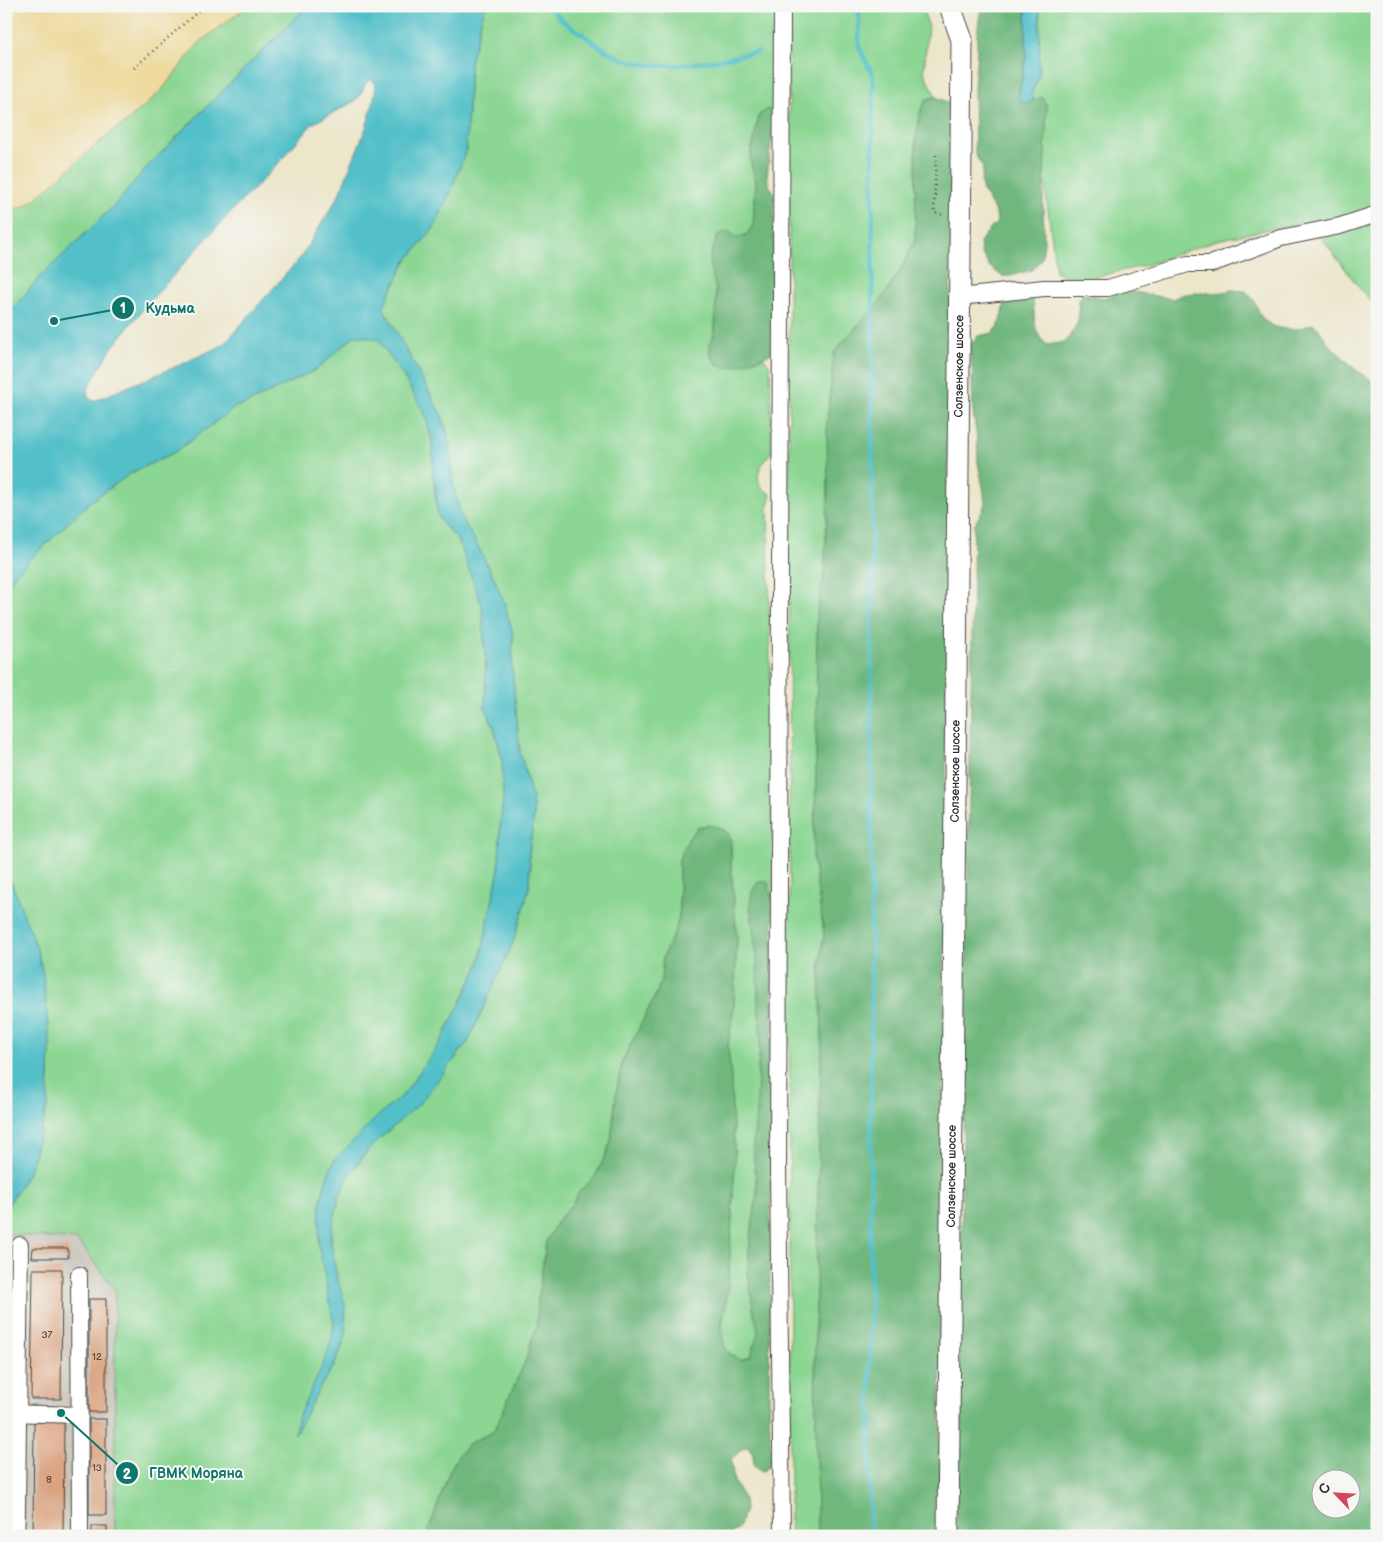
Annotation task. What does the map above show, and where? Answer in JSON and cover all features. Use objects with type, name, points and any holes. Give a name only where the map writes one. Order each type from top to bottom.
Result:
[{"type":"main road","points":[[950,6],[962,40]]},
{"type":"main road","name":"Солзенское шоссе","points":[[948,1536],[962,40]]},
{"type":"street","points":[[782,6],[778,1167],[782,1536]]},
{"type":"street","name":"Солзенское шоссе","points":[[962,6],[962,40]]},
{"type":"street","points":[[960,297],[1044,288],[1108,288],[1188,264],[1211,264],[1281,238],[1340,226],[1377,214]]},
{"type":"street","points":[[16,1536],[12,1511],[12,1413],[20,1245]]},
{"type":"street","points":[[79,1275],[80,1536]]},
{"type":"street","points":[[12,1413],[80,1415]]},
{"type":"path","points":[[134,68],[204,6]]},
{"type":"path","points":[[936,155],[934,214],[960,219]]},
{"type":"shaded area","points":[[6,1234],[77,1240],[115,1289],[115,1536],[6,1536]]},
{"type":"green space","points":[[247,6],[307,6],[145,169],[116,204],[39,278],[6,317],[6,210],[15,210],[65,172],[116,128],[123,125],[160,92],[199,43]]},
{"type":"green space","points":[[485,6],[779,6],[776,121],[756,125],[756,137],[751,148],[750,160],[756,181],[753,225],[747,234],[737,238],[714,279],[716,294],[715,329],[710,344],[734,367],[764,358],[770,366],[772,452],[760,468],[758,480],[764,490],[771,494],[768,505],[773,902],[768,883],[750,904],[757,958],[761,1035],[753,1147],[757,1193],[749,1250],[748,1273],[758,1335],[751,1356],[741,1360],[731,1355],[724,1346],[722,1324],[728,1290],[735,1158],[728,1046],[734,1004],[737,939],[731,844],[689,838],[679,859],[679,915],[677,926],[663,957],[661,980],[657,992],[622,1062],[611,1141],[607,1152],[596,1175],[579,1192],[573,1203],[557,1221],[546,1242],[538,1299],[537,1327],[525,1362],[494,1431],[467,1446],[450,1470],[428,1536],[115,1536],[115,1289],[77,1240],[6,1234],[6,1209],[30,1169],[48,1104],[50,1045],[43,974],[37,949],[6,869],[6,588],[15,574],[90,502],[131,473],[175,452],[237,406],[244,405],[317,369],[354,336],[378,339],[405,379],[426,416],[433,446],[433,476],[441,522],[456,538],[465,557],[482,607],[486,667],[485,707],[494,727],[502,758],[503,799],[499,869],[479,965],[443,1038],[405,1093],[376,1118],[335,1159],[327,1177],[320,1205],[319,1247],[333,1316],[333,1330],[327,1357],[296,1424],[334,1366],[343,1345],[346,1314],[331,1242],[331,1232],[339,1197],[348,1177],[368,1150],[419,1104],[468,1042],[514,940],[529,887],[529,854],[534,815],[531,793],[520,753],[512,666],[513,635],[505,605],[493,576],[463,522],[454,490],[448,436],[442,416],[383,307],[405,263],[433,229],[451,191],[466,150],[470,63]]},
{"type":"green space","points":[[789,6],[921,6],[928,24],[924,72],[936,97],[927,99],[921,109],[916,138],[916,240],[900,271],[881,300],[834,352],[827,423],[828,496],[824,577],[817,612],[816,787],[813,857],[824,933],[820,969],[822,1036],[815,1340],[817,1536],[790,1536]]},
{"type":"green space","points":[[981,6],[1026,6],[1026,57],[1019,91],[1026,104],[1042,97],[1047,106],[1042,258],[1032,270],[1010,276],[1002,276],[990,267],[981,253],[980,244],[984,236],[997,222],[996,213],[983,191],[981,183],[983,168],[975,154],[974,86],[977,34]]},
{"type":"green space","points":[[1040,6],[1377,6],[1377,307],[1361,290],[1309,221],[1217,240],[1146,265],[1078,281],[1056,272],[1034,100],[1031,95],[1039,75]]},
{"type":"green space","points":[[936,97],[952,104],[939,1536],[817,1536],[815,1340],[822,1036],[820,969],[824,933],[813,858],[816,787],[817,612],[824,577],[828,496],[827,423],[834,352],[881,300],[900,271],[915,240],[916,138],[921,109],[927,99]]},
{"type":"green space","points":[[768,109],[773,113],[776,121],[772,136],[767,176],[769,185],[774,192],[774,347],[767,355],[725,369],[717,364],[710,355],[710,344],[715,334],[716,289],[710,268],[710,257],[718,235],[729,231],[737,238],[747,234],[753,225],[756,181],[750,160],[759,115]]},
{"type":"green space","points":[[1231,290],[1246,291],[1263,319],[1274,326],[1284,329],[1299,329],[1313,324],[1319,329],[1328,343],[1356,370],[1377,384],[1377,1536],[956,1536],[974,525],[985,503],[978,463],[973,412],[973,372],[969,348],[978,336],[993,333],[998,327],[1006,298],[1026,294],[1033,299],[1037,331],[1039,336],[1048,345],[1064,342],[1069,337],[1077,324],[1079,316],[1078,300],[1083,294],[1105,298],[1127,291],[1173,299],[1186,294],[1216,293]]},
{"type":"green space","points":[[709,825],[720,828],[729,834],[737,939],[734,1004],[728,1046],[735,1158],[728,1290],[722,1324],[724,1346],[731,1355],[741,1360],[751,1356],[758,1335],[748,1273],[749,1250],[757,1193],[753,1147],[761,1035],[757,958],[750,904],[752,892],[757,882],[768,882],[773,902],[769,1407],[771,1456],[769,1466],[761,1472],[754,1465],[753,1454],[748,1446],[740,1450],[731,1461],[734,1481],[744,1500],[745,1510],[738,1528],[729,1536],[428,1536],[450,1470],[467,1446],[494,1431],[525,1362],[537,1327],[538,1299],[546,1242],[557,1221],[573,1203],[579,1192],[596,1175],[607,1152],[611,1141],[622,1062],[657,992],[661,980],[663,957],[677,926],[679,915],[679,859],[689,838],[697,828]]},
{"type":"sand","points":[[6,6],[247,6],[199,43],[160,92],[123,125],[106,136],[34,200],[21,208],[6,210]]},
{"type":"water","points":[[307,6],[485,6],[470,63],[466,150],[451,191],[433,229],[405,263],[383,307],[442,416],[448,436],[454,490],[463,522],[493,576],[505,605],[513,635],[512,666],[520,753],[531,793],[534,815],[529,854],[529,887],[514,940],[468,1042],[419,1104],[368,1150],[348,1177],[339,1197],[331,1232],[331,1242],[336,1273],[345,1304],[346,1335],[334,1366],[321,1385],[295,1434],[299,1415],[329,1349],[334,1326],[319,1247],[320,1205],[327,1177],[335,1159],[376,1118],[405,1093],[443,1038],[479,965],[499,869],[503,799],[502,758],[494,727],[485,707],[486,667],[482,607],[461,547],[456,538],[441,522],[437,512],[433,477],[433,446],[426,416],[405,379],[378,339],[354,336],[317,369],[244,405],[237,406],[175,452],[131,473],[90,502],[15,574],[6,588],[6,317],[39,278],[116,204],[145,169]],"holes":[[[369,80],[373,80],[376,87],[372,108],[366,128],[338,197],[301,257],[223,345],[94,401],[88,398],[87,390],[111,349],[144,308],[229,214],[276,166],[312,124],[355,101]]]},
{"type":"water","points":[[1026,6],[1040,6],[1039,75],[1031,95],[1034,100],[1026,104],[1018,99],[1026,57]]},
{"type":"water","points":[[6,869],[37,949],[43,974],[50,1045],[48,1104],[30,1169],[6,1209]]},
{"type":"building","points":[[33,1248],[68,1248],[68,1258],[32,1258]]},
{"type":"building","points":[[33,1269],[62,1269],[61,1399],[31,1399]]},
{"type":"building","points":[[89,1299],[106,1299],[106,1412],[89,1412]]},
{"type":"building","points":[[6,1301],[13,1301],[12,1401],[6,1401]]},
{"type":"building","points":[[89,1419],[106,1419],[106,1515],[89,1515]]},
{"type":"building","points":[[6,1421],[9,1421],[9,1497],[6,1497]]},
{"type":"building","points":[[34,1422],[64,1422],[63,1536],[33,1536]]},
{"type":"building","points":[[92,1526],[107,1526],[107,1536],[92,1536]]},
{"type":"waterway","points":[[551,6],[566,23],[604,50],[646,65],[683,65],[758,52]]},
{"type":"waterway","points":[[859,6],[859,47],[873,76],[870,1536]]},
{"type":"place","name":"Кудьма","points":[[54,321]]},
{"type":"place","name":"ГВМК Моряна","points":[[61,1413]]}]
